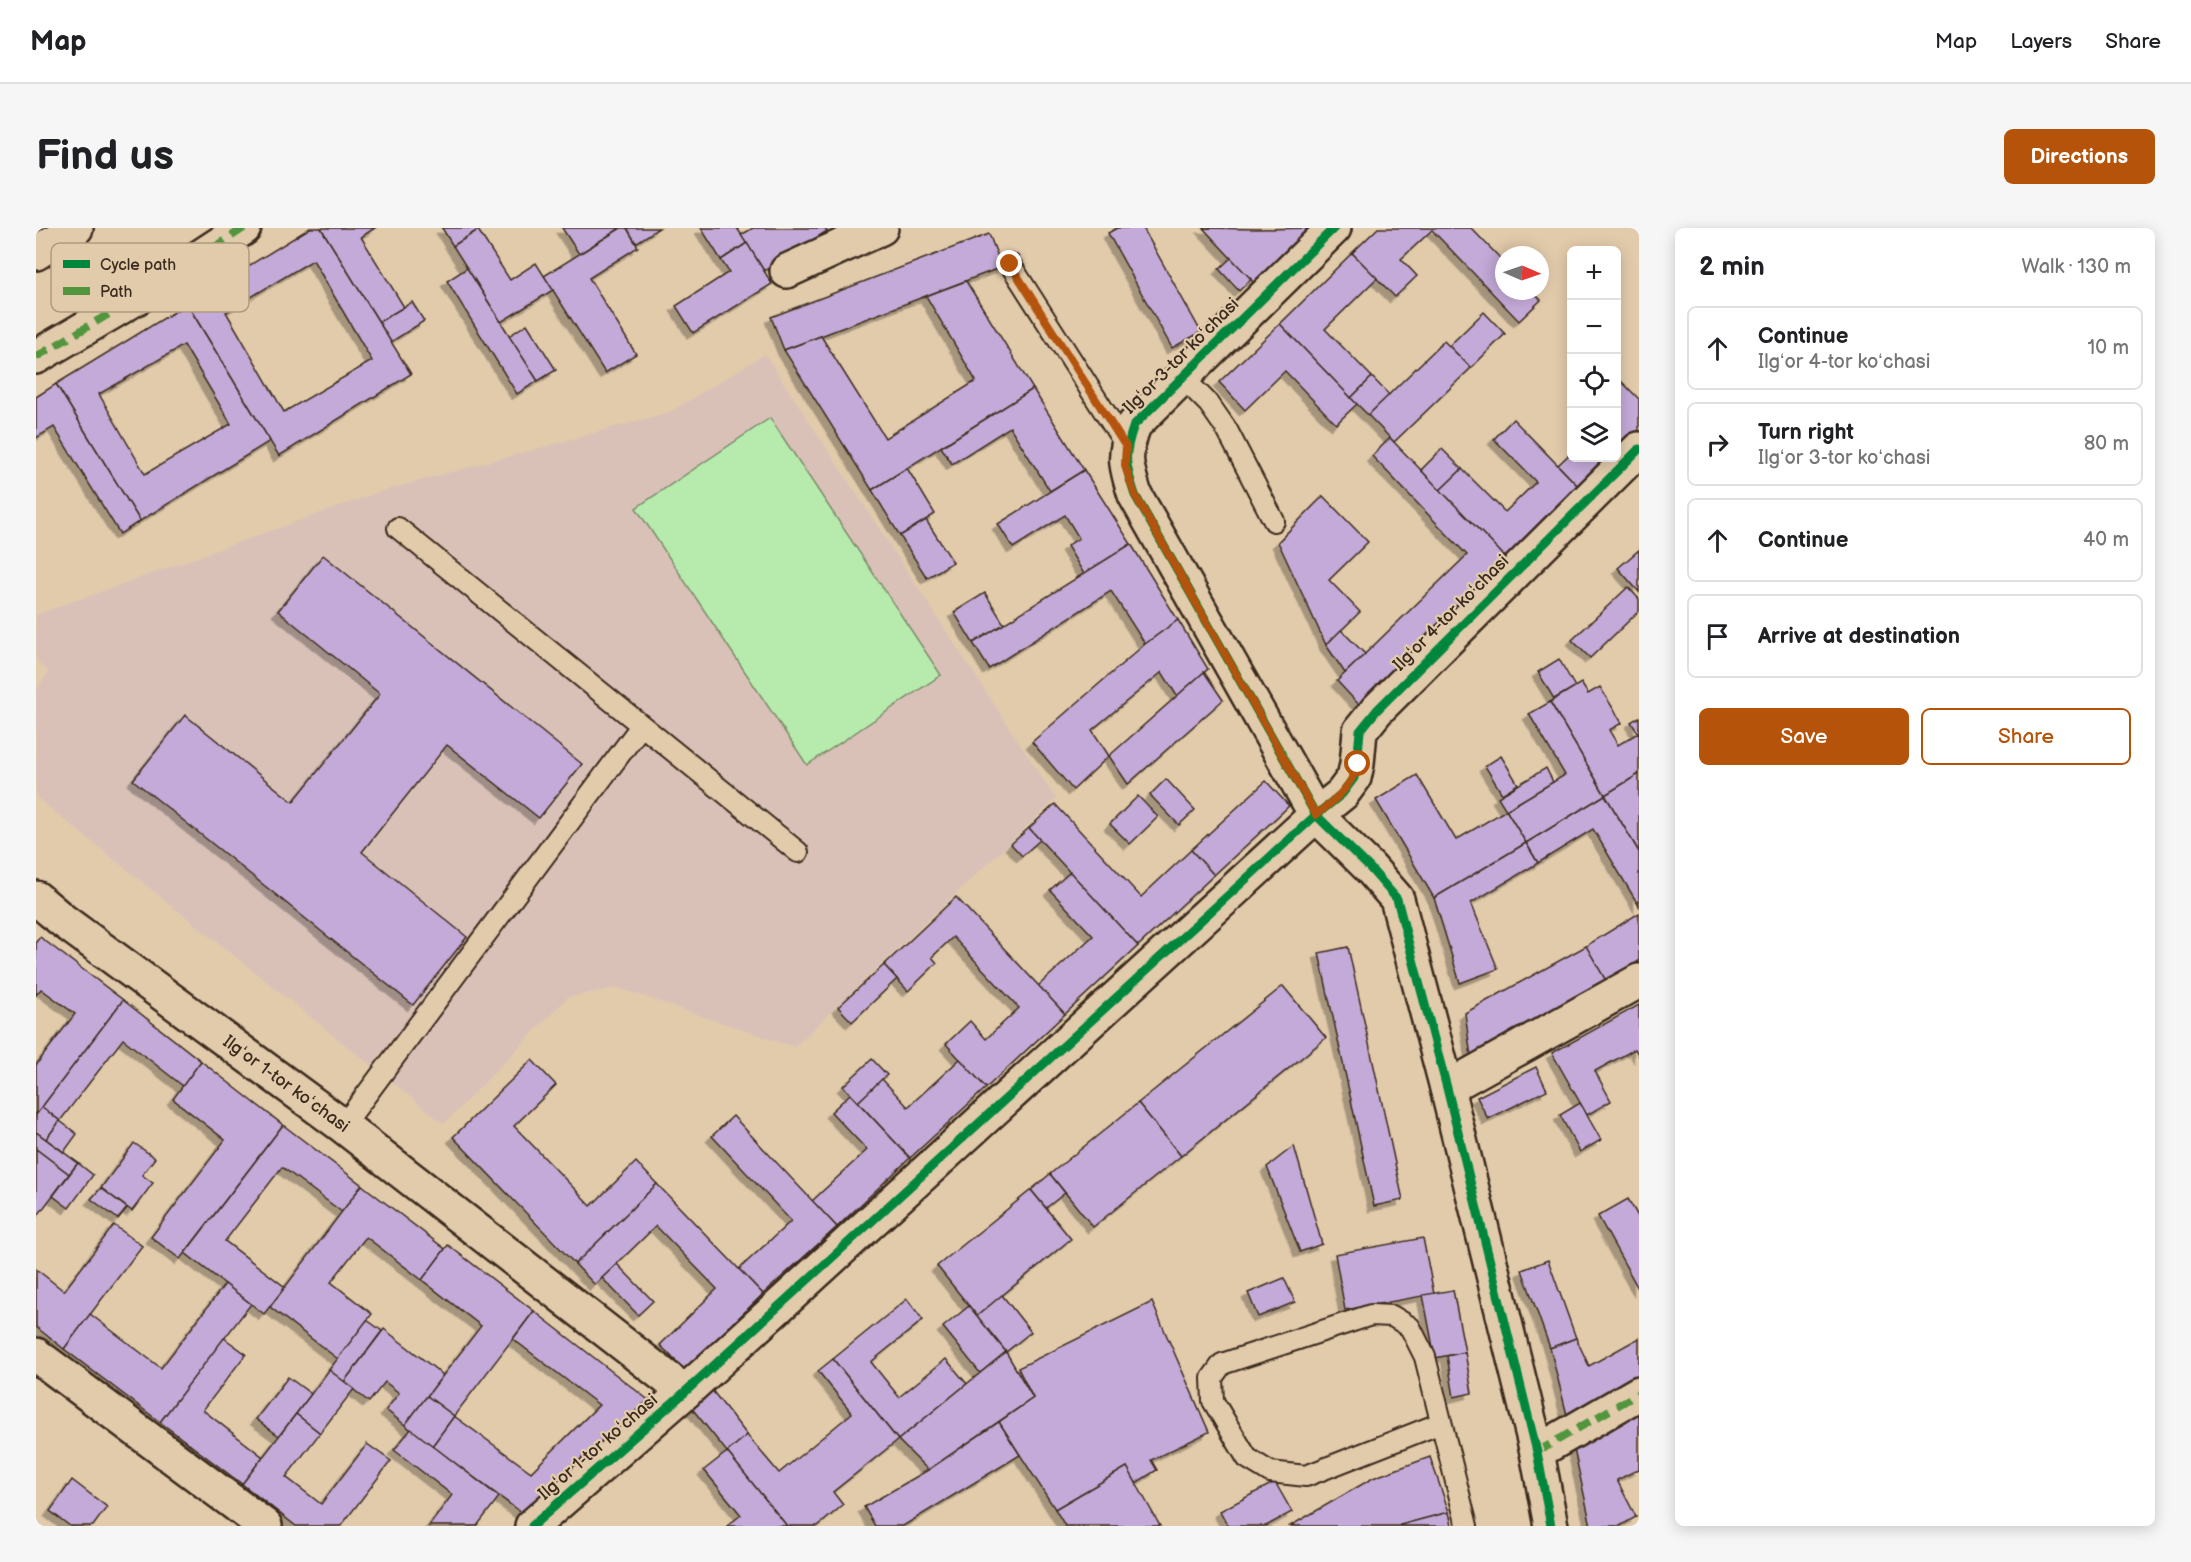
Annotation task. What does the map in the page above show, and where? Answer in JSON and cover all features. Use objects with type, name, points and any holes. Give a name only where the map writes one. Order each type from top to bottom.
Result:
[{"type":"street","points":[[52,243],[76,228]]},
{"type":"street","points":[[221,243],[244,228]]},
{"type":"street","points":[[787,271],[881,228]]},
{"type":"street","name":"Ilgʻor 3-tor koʻchasi","points":[[1126,447],[1134,425],[1334,228]]},
{"type":"street","points":[[36,253],[51,244]]},
{"type":"street","points":[[36,357],[112,312]]},
{"type":"street","points":[[1126,447],[1125,466],[1135,495],[1316,815],[1370,868],[1397,899],[1447,1088],[1537,1452],[1551,1526]]},
{"type":"street","name":"Ilgʻor 4-tor koʻchasi","points":[[686,1392],[1316,815],[1342,794],[1354,778],[1358,764],[1360,731],[1377,710],[1639,449]]},
{"type":"street","name":"Ilgʻor 1-tor koʻchasi","points":[[36,898],[62,920],[343,1126],[686,1392],[532,1526]]},
{"type":"street","points":[[1447,1088],[1639,981]]},
{"type":"street","points":[[36,1354],[265,1526]]},
{"type":"street","points":[[1537,1452],[1639,1393]]},
{"type":"lane","points":[[1010,264],[1126,447]]},
{"type":"lane","points":[[1182,377],[1209,404],[1227,430],[1274,521]]},
{"type":"lane","points":[[398,528],[798,852]]},
{"type":"lane","points":[[343,1126],[641,726]]},
{"type":"lane","points":[[1441,1423],[1306,1476],[1270,1472],[1247,1458],[1213,1401],[1212,1378],[1222,1364],[1371,1315],[1392,1316],[1410,1328],[1425,1358],[1467,1526]]},
{"type":"shaded area","points":[[765,354],[1056,799],[794,1047],[618,988],[568,997],[444,1124],[36,797],[36,689],[49,672],[36,660],[36,615],[379,492],[670,412]]},
{"type":"green space","points":[[770,418],[941,675],[807,765],[636,508]]},
{"type":"building","points":[[310,228],[321,228],[411,374],[279,456],[192,312],[226,312],[284,412],[372,361],[313,260],[249,298],[249,266]]},
{"type":"building","points":[[321,228],[375,228],[361,237],[404,307],[379,322]]},
{"type":"building","points":[[442,228],[477,228],[478,230],[453,246]]},
{"type":"building","points":[[562,228],[619,228],[619,229],[579,254]]},
{"type":"building","points":[[621,228],[627,228],[638,247],[589,278],[636,354],[605,373],[544,276]]},
{"type":"building","points":[[627,228],[659,228],[636,243]]},
{"type":"building","points":[[701,228],[737,228],[747,243],[721,260]]},
{"type":"building","points":[[753,228],[825,228],[827,231],[764,271],[741,235]]},
{"type":"building","points":[[1117,228],[1143,228],[1201,332],[1172,348],[1108,233]]},
{"type":"building","points":[[1203,228],[1257,229],[1314,228],[1255,284]]},
{"type":"building","points":[[1378,228],[1471,228],[1495,253],[1495,296],[1432,230],[1401,259],[1417,276],[1395,297],[1352,253]]},
{"type":"building","points":[[478,230],[510,280],[536,263],[553,290],[501,322],[453,246]]},
{"type":"building","points":[[989,234],[1002,267],[784,350],[771,317]]},
{"type":"building","points":[[747,243],[772,284],[693,333],[676,306],[729,272],[721,260]]},
{"type":"building","points":[[1352,253],[1377,278],[1325,329],[1372,377],[1351,398],[1280,324]]},
{"type":"building","points":[[1231,258],[1251,279],[1239,291],[1219,269]]},
{"type":"building","points":[[467,268],[538,381],[517,394],[447,281]]},
{"type":"building","points":[[966,281],[1033,389],[872,490],[784,350],[821,336],[885,438],[976,381],[926,296]]},
{"type":"building","points":[[1499,300],[1541,300],[1519,321]]},
{"type":"building","points":[[412,302],[424,321],[391,342],[379,322]]},
{"type":"building","points":[[174,312],[192,312],[270,441],[140,521],[56,384]],"holes":[[[184,345],[231,424],[145,474],[99,394]]]},
{"type":"building","points":[[1484,312],[1505,334],[1471,368],[1449,346]]},
{"type":"building","points":[[527,324],[556,370],[538,381],[509,336]]},
{"type":"building","points":[[1280,324],[1357,404],[1336,424],[1285,371],[1245,410],[1219,382]]},
{"type":"building","points":[[1444,341],[1471,368],[1394,442],[1368,415]]},
{"type":"building","points":[[1372,377],[1389,395],[1368,415],[1351,398]]},
{"type":"building","points":[[1621,381],[1639,399],[1639,434],[1621,451]]},
{"type":"building","points":[[56,384],[140,521],[120,534],[54,427],[36,438],[36,397]]},
{"type":"building","points":[[1033,389],[1084,470],[1050,491],[1010,427],[952,464],[941,447]]},
{"type":"building","points":[[1513,419],[1582,490],[1510,562],[1440,490],[1462,469],[1505,512],[1536,482],[1494,439]]},
{"type":"building","points":[[1390,438],[1510,562],[1361,707],[1337,681],[1467,555],[1372,456]]},
{"type":"building","points":[[1442,449],[1462,469],[1440,490],[1421,470]]},
{"type":"building","points":[[1567,457],[1567,462],[1611,462],[1582,490],[1558,465]]},
{"type":"building","points":[[907,468],[935,514],[900,536],[872,490]]},
{"type":"building","points":[[1084,470],[1131,544],[1084,574],[1067,546],[1079,538],[1065,515],[1013,548],[998,524]]},
{"type":"building","points":[[1323,496],[1368,542],[1329,580],[1360,612],[1326,645],[1278,542]]},
{"type":"building","points":[[926,520],[953,562],[927,578],[900,536]]},
{"type":"building","points":[[1131,544],[1178,620],[1145,644],[1111,591],[989,669],[973,643]]},
{"type":"building","points":[[1639,550],[1639,592],[1618,568]]},
{"type":"building","points":[[323,555],[582,764],[539,818],[447,745],[362,852],[467,937],[413,1005],[133,780],[185,715],[293,802],[380,694],[278,611]]},
{"type":"building","points":[[1628,587],[1639,599],[1639,611],[1590,658],[1572,640]]},
{"type":"building","points":[[985,593],[1004,624],[973,643],[954,612]]},
{"type":"building","points":[[1178,620],[1208,669],[1177,696],[1162,672],[1092,730],[1109,756],[1073,790],[1032,742],[1145,644]]},
{"type":"building","points":[[1341,630],[1365,654],[1345,673],[1326,645]]},
{"type":"building","points":[[1559,659],[1575,687],[1554,699],[1538,672]]},
{"type":"building","points":[[1204,672],[1223,700],[1128,784],[1109,756]]},
{"type":"building","points":[[1581,683],[1588,694],[1600,687],[1622,723],[1609,730],[1618,745],[1638,733],[1631,722],[1639,717],[1639,774],[1605,795],[1550,702]]},
{"type":"building","points":[[1550,702],[1605,795],[1526,843],[1506,810],[1565,775],[1529,714]]},
{"type":"building","points":[[1501,756],[1518,784],[1502,794],[1485,766]]},
{"type":"building","points":[[1546,768],[1553,782],[1506,810],[1498,797]]},
{"type":"building","points":[[1639,774],[1639,852],[1605,795]]},
{"type":"building","points":[[1417,775],[1456,840],[1506,810],[1526,843],[1434,898],[1376,800]]},
{"type":"building","points":[[1166,779],[1195,810],[1179,825],[1150,795]]},
{"type":"building","points":[[1266,781],[1289,806],[1214,875],[1191,850]]},
{"type":"building","points":[[1605,795],[1639,852],[1639,906],[1593,829],[1538,863],[1526,843]]},
{"type":"building","points":[[1138,796],[1158,817],[1130,844],[1110,824]]},
{"type":"building","points":[[1055,804],[1141,897],[1191,850],[1214,875],[1138,946],[1029,828]]},
{"type":"building","points":[[1029,828],[1040,840],[1022,856],[1011,844]]},
{"type":"building","points":[[1526,843],[1538,863],[1471,903],[1498,969],[1460,983],[1434,898]]},
{"type":"building","points":[[1070,872],[1138,946],[1065,1014],[1038,986],[1093,936],[1050,890]]},
{"type":"building","points":[[956,897],[1065,1014],[986,1088],[946,1044],[970,1021],[986,1039],[1019,1008],[953,937],[932,957],[937,963],[908,991],[884,965]]},
{"type":"building","points":[[1639,913],[1639,961],[1606,981],[1586,946]]},
{"type":"building","points":[[40,937],[123,1000],[36,1115],[36,1065],[75,1014],[41,989],[36,995],[36,942]]},
{"type":"building","points":[[1586,946],[1606,981],[1471,1057],[1465,1013]]},
{"type":"building","points":[[1348,947],[1403,1200],[1374,1206],[1319,953]]},
{"type":"building","points":[[884,965],[897,979],[852,1022],[838,1007]]},
{"type":"building","points":[[1283,986],[1326,1038],[1181,1156],[1138,1103]]},
{"type":"building","points":[[123,1000],[201,1061],[183,1086],[123,1039],[60,1121],[42,1107]]},
{"type":"building","points":[[1639,1005],[1639,1056],[1635,1049],[1595,1071],[1611,1101],[1587,1115],[1552,1053]]},
{"type":"building","points":[[872,1059],[887,1075],[858,1102],[843,1086]]},
{"type":"building","points":[[960,1059],[986,1088],[910,1158],[858,1102],[882,1079],[908,1107]]},
{"type":"building","points":[[532,1060],[556,1085],[514,1126],[591,1206],[636,1162],[657,1184],[575,1264],[453,1137]]},
{"type":"building","points":[[201,1061],[283,1125],[180,1259],[151,1237],[225,1140],[173,1099]]},
{"type":"building","points":[[1536,1067],[1547,1090],[1488,1119],[1477,1097]]},
{"type":"building","points":[[850,1094],[910,1158],[837,1227],[812,1201],[867,1150],[831,1112]]},
{"type":"building","points":[[1138,1103],[1181,1156],[1093,1227],[1050,1174]]},
{"type":"building","points":[[1580,1103],[1601,1140],[1580,1152],[1560,1115]]},
{"type":"building","points":[[42,1107],[60,1121],[46,1139],[36,1132],[36,1115]]},
{"type":"building","points":[[733,1116],[837,1227],[763,1294],[739,1269],[791,1221],[712,1136]]},
{"type":"building","points":[[60,1121],[77,1134],[64,1152],[46,1139]]},
{"type":"building","points":[[283,1125],[362,1185],[342,1212],[282,1167],[225,1241],[285,1287],[264,1314],[185,1253]]},
{"type":"building","points":[[36,1132],[78,1163],[69,1174],[36,1149]]},
{"type":"building","points":[[134,1143],[155,1158],[142,1175],[153,1183],[132,1211],[101,1188]]},
{"type":"building","points":[[1294,1146],[1322,1244],[1300,1252],[1267,1167]]},
{"type":"building","points":[[36,1149],[69,1174],[36,1218]]},
{"type":"building","points":[[78,1163],[93,1175],[69,1208],[53,1196]]},
{"type":"building","points":[[1050,1174],[1065,1193],[1046,1208],[1031,1190]]},
{"type":"building","points":[[657,1184],[763,1294],[685,1370],[660,1345],[717,1289],[656,1226],[595,1285],[575,1264]]},
{"type":"building","points":[[362,1185],[445,1249],[422,1280],[366,1237],[331,1282],[372,1314],[338,1359],[270,1307]]},
{"type":"building","points":[[101,1188],[127,1208],[118,1219],[91,1199]]},
{"type":"building","points":[[1031,1190],[1071,1239],[977,1316],[937,1266]]},
{"type":"building","points":[[1628,1199],[1639,1218],[1639,1290],[1598,1216]]},
{"type":"building","points":[[114,1225],[142,1246],[64,1349],[36,1327],[36,1269],[64,1291]]},
{"type":"building","points":[[1423,1238],[1434,1294],[1345,1310],[1335,1254]]},
{"type":"building","points":[[448,1245],[534,1311],[454,1416],[427,1396],[481,1326],[422,1280]]},
{"type":"building","points":[[1548,1260],[1576,1338],[1550,1348],[1522,1270]]},
{"type":"building","points":[[617,1264],[653,1301],[638,1315],[602,1278]]},
{"type":"building","points":[[1284,1278],[1295,1302],[1258,1317],[1248,1293]]},
{"type":"building","points":[[225,1284],[251,1304],[160,1422],[64,1349],[90,1314],[161,1368]]},
{"type":"building","points":[[1453,1290],[1465,1352],[1435,1358],[1423,1295]]},
{"type":"building","points":[[1002,1295],[1031,1332],[1006,1352],[977,1316]]},
{"type":"building","points":[[907,1299],[923,1320],[871,1362],[899,1397],[946,1359],[967,1384],[898,1440],[833,1359]]},
{"type":"building","points":[[1152,1302],[1209,1432],[1151,1460],[1157,1470],[1136,1483],[1127,1467],[1055,1509],[999,1422],[1033,1398],[1018,1368]]},
{"type":"building","points":[[969,1306],[1006,1352],[980,1373],[943,1327]]},
{"type":"building","points":[[534,1311],[651,1402],[527,1517],[432,1446],[454,1416],[531,1472],[599,1405],[513,1339]]},
{"type":"building","points":[[367,1320],[382,1331],[344,1382],[329,1370]]},
{"type":"building","points":[[384,1329],[443,1375],[405,1425],[386,1410],[399,1393],[385,1382],[369,1402],[344,1382]]},
{"type":"building","points":[[224,1338],[246,1354],[203,1410],[263,1457],[242,1484],[160,1422]]},
{"type":"building","points":[[1576,1338],[1589,1366],[1639,1338],[1639,1379],[1568,1419],[1550,1348]]},
{"type":"building","points":[[1006,1352],[1033,1398],[928,1470],[898,1440]]},
{"type":"building","points":[[1465,1352],[1472,1393],[1454,1397],[1447,1356]]},
{"type":"building","points":[[833,1359],[898,1440],[833,1492],[843,1505],[818,1526],[787,1526],[727,1452],[747,1435],[779,1473],[852,1413],[818,1371]]},
{"type":"building","points":[[329,1370],[354,1389],[320,1433],[296,1414]]},
{"type":"building","points":[[288,1377],[311,1394],[279,1436],[256,1419]]},
{"type":"building","points":[[711,1389],[747,1435],[727,1452],[690,1406]]},
{"type":"building","points":[[427,1396],[454,1416],[432,1446],[405,1425]]},
{"type":"building","points":[[1639,1408],[1639,1469],[1617,1480],[1636,1517],[1620,1526],[1591,1526],[1573,1445]]},
{"type":"building","points":[[296,1414],[320,1433],[286,1477],[321,1504],[367,1444],[391,1461],[341,1526],[296,1526],[242,1484]]},
{"type":"building","points":[[999,1422],[1020,1455],[903,1526],[875,1526],[864,1507],[928,1470]]},
{"type":"building","points":[[411,1429],[499,1497],[477,1526],[429,1526],[452,1495],[394,1450]]},
{"type":"building","points":[[727,1452],[787,1526],[727,1526],[741,1515],[704,1470]]},
{"type":"building","points":[[1430,1457],[1449,1512],[1398,1526],[1290,1526],[1373,1478]]},
{"type":"building","points":[[1127,1467],[1160,1526],[1065,1526],[1055,1509]]},
{"type":"building","points":[[72,1480],[107,1507],[93,1526],[70,1526],[50,1511]]},
{"type":"building","points":[[1275,1482],[1292,1512],[1266,1526],[1228,1526],[1220,1511]]},
{"type":"building","points":[[1449,1512],[1452,1526],[1400,1526],[1400,1525]]},
{"type":"marked path","points":[[221,243],[244,228]]},
{"type":"marked path","points":[[36,357],[112,312]]},
{"type":"marked path","points":[[1537,1452],[1639,1393]]},
{"type":"cycle path","points":[[1334,228],[1134,425],[1128,445],[1127,467],[1135,495],[1316,815],[1370,868],[1397,899],[1447,1088],[1537,1452],[1551,1526]]},
{"type":"cycle path","points":[[532,1526],[685,1392],[1316,815],[1342,794],[1354,778],[1360,731],[1377,710],[1639,449]]},
{"type":"route","points":[[1010,264],[1126,447],[1125,466],[1135,495],[1316,815],[1342,794],[1354,778],[1358,764]]}]
